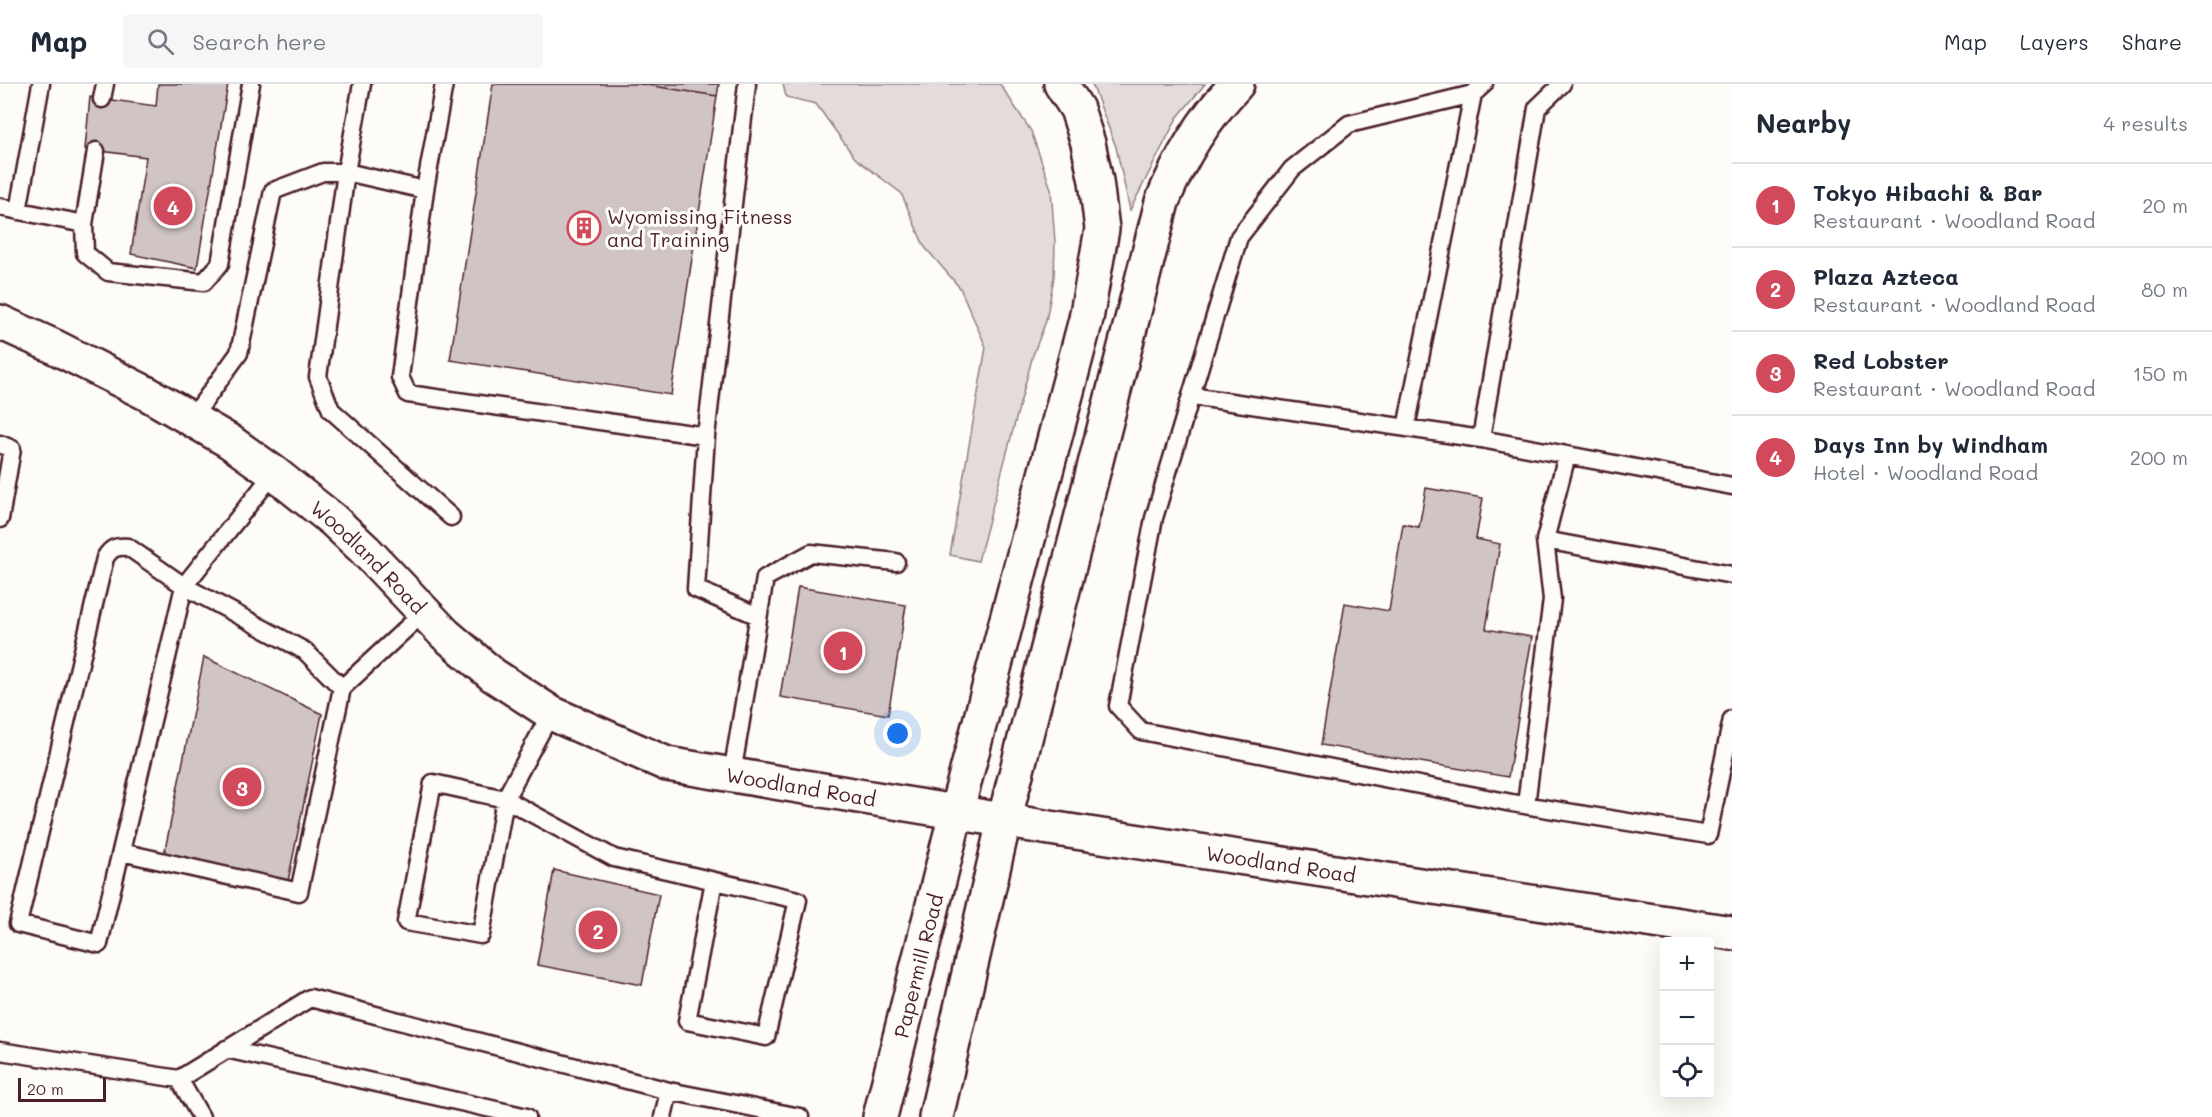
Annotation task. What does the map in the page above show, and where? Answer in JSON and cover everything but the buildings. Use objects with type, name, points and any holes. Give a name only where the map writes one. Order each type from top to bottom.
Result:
[{"type":"main road","name":"Papermill Road","points":[[880,1117],[956,813],[1086,319],[1102,229],[1088,143],[1077,109],[1061,84]]},
{"type":"main road","points":[[936,1117],[1004,821],[1162,202],[1176,167],[1198,132],[1237,84]]},
{"type":"main road","name":"Woodland Road","points":[[0,322],[53,346],[192,418],[274,473],[333,520],[365,550],[445,634],[493,675],[551,713],[667,764],[1004,821],[1732,933]]},
{"type":"lane","points":[[18,210],[41,84]]},
{"type":"lane","points":[[96,151],[84,224],[85,253],[108,272],[204,282],[220,264],[251,84]]},
{"type":"lane","points":[[362,84],[346,172],[318,377],[331,410],[452,517]]},
{"type":"lane","points":[[444,84],[425,190],[400,377],[408,394],[706,436]]},
{"type":"lane","points":[[747,84],[706,436],[696,589],[758,616]]},
{"type":"lane","points":[[1480,439],[1537,108],[1562,84]]},
{"type":"lane","points":[[1406,428],[1478,89],[1349,124],[1292,169],[1239,237],[1154,518],[1118,706],[1141,731],[1526,806],[1708,835],[1732,718]]},
{"type":"lane","points":[[192,418],[239,353],[273,191],[323,172],[346,172],[425,190]]},
{"type":"lane","points":[[0,207],[84,224]]},
{"type":"lane","points":[[1191,396],[1480,439],[1732,486]]},
{"type":"lane","points":[[0,444],[12,449],[0,519]]},
{"type":"lane","points":[[1526,806],[1552,599],[1545,540],[1567,455]]},
{"type":"lane","points":[[274,473],[184,586],[99,944],[18,924],[105,558],[110,550],[128,547],[184,586],[305,651],[342,688]]},
{"type":"lane","points":[[1545,540],[1732,575]]},
{"type":"lane","points":[[732,774],[765,578],[811,553],[896,562]]},
{"type":"lane","points":[[121,852],[299,892],[342,688],[424,612]]},
{"type":"lane","points":[[551,713],[505,799],[481,935],[406,922],[434,783],[505,799],[614,858],[798,900],[766,1037],[687,1021],[714,881]]},
{"type":"lane","points":[[0,1051],[179,1079],[310,998],[669,1091],[800,1117]]},
{"type":"lane","points":[[226,1049],[527,1117]]},
{"type":"lane","points":[[179,1079],[201,1117]]},
{"type":"lane","points":[[663,1117],[669,1091]]},
{"type":"shaded area","points":[[783,84],[1000,84],[1031,131],[1051,189],[1055,242],[1054,277],[1046,321],[1033,355],[978,561],[950,555],[986,347],[960,288],[924,246],[901,193],[855,158],[816,104],[786,97]]},
{"type":"shaded area","points":[[1092,84],[1205,84],[1177,118],[1130,210],[1116,147]]},
{"type":"place","name":"Days Inn by Windham","points":[[173,206]]},
{"type":"place","name":"Wyomissing Fitness and Training","points":[[584,228]]},
{"type":"place","name":"Tokyo Hibachi & Bar","points":[[843,651]]},
{"type":"place","name":"Red Lobster","points":[[242,787]]},
{"type":"place","name":"Plaza Azteca","points":[[598,930]]}]
